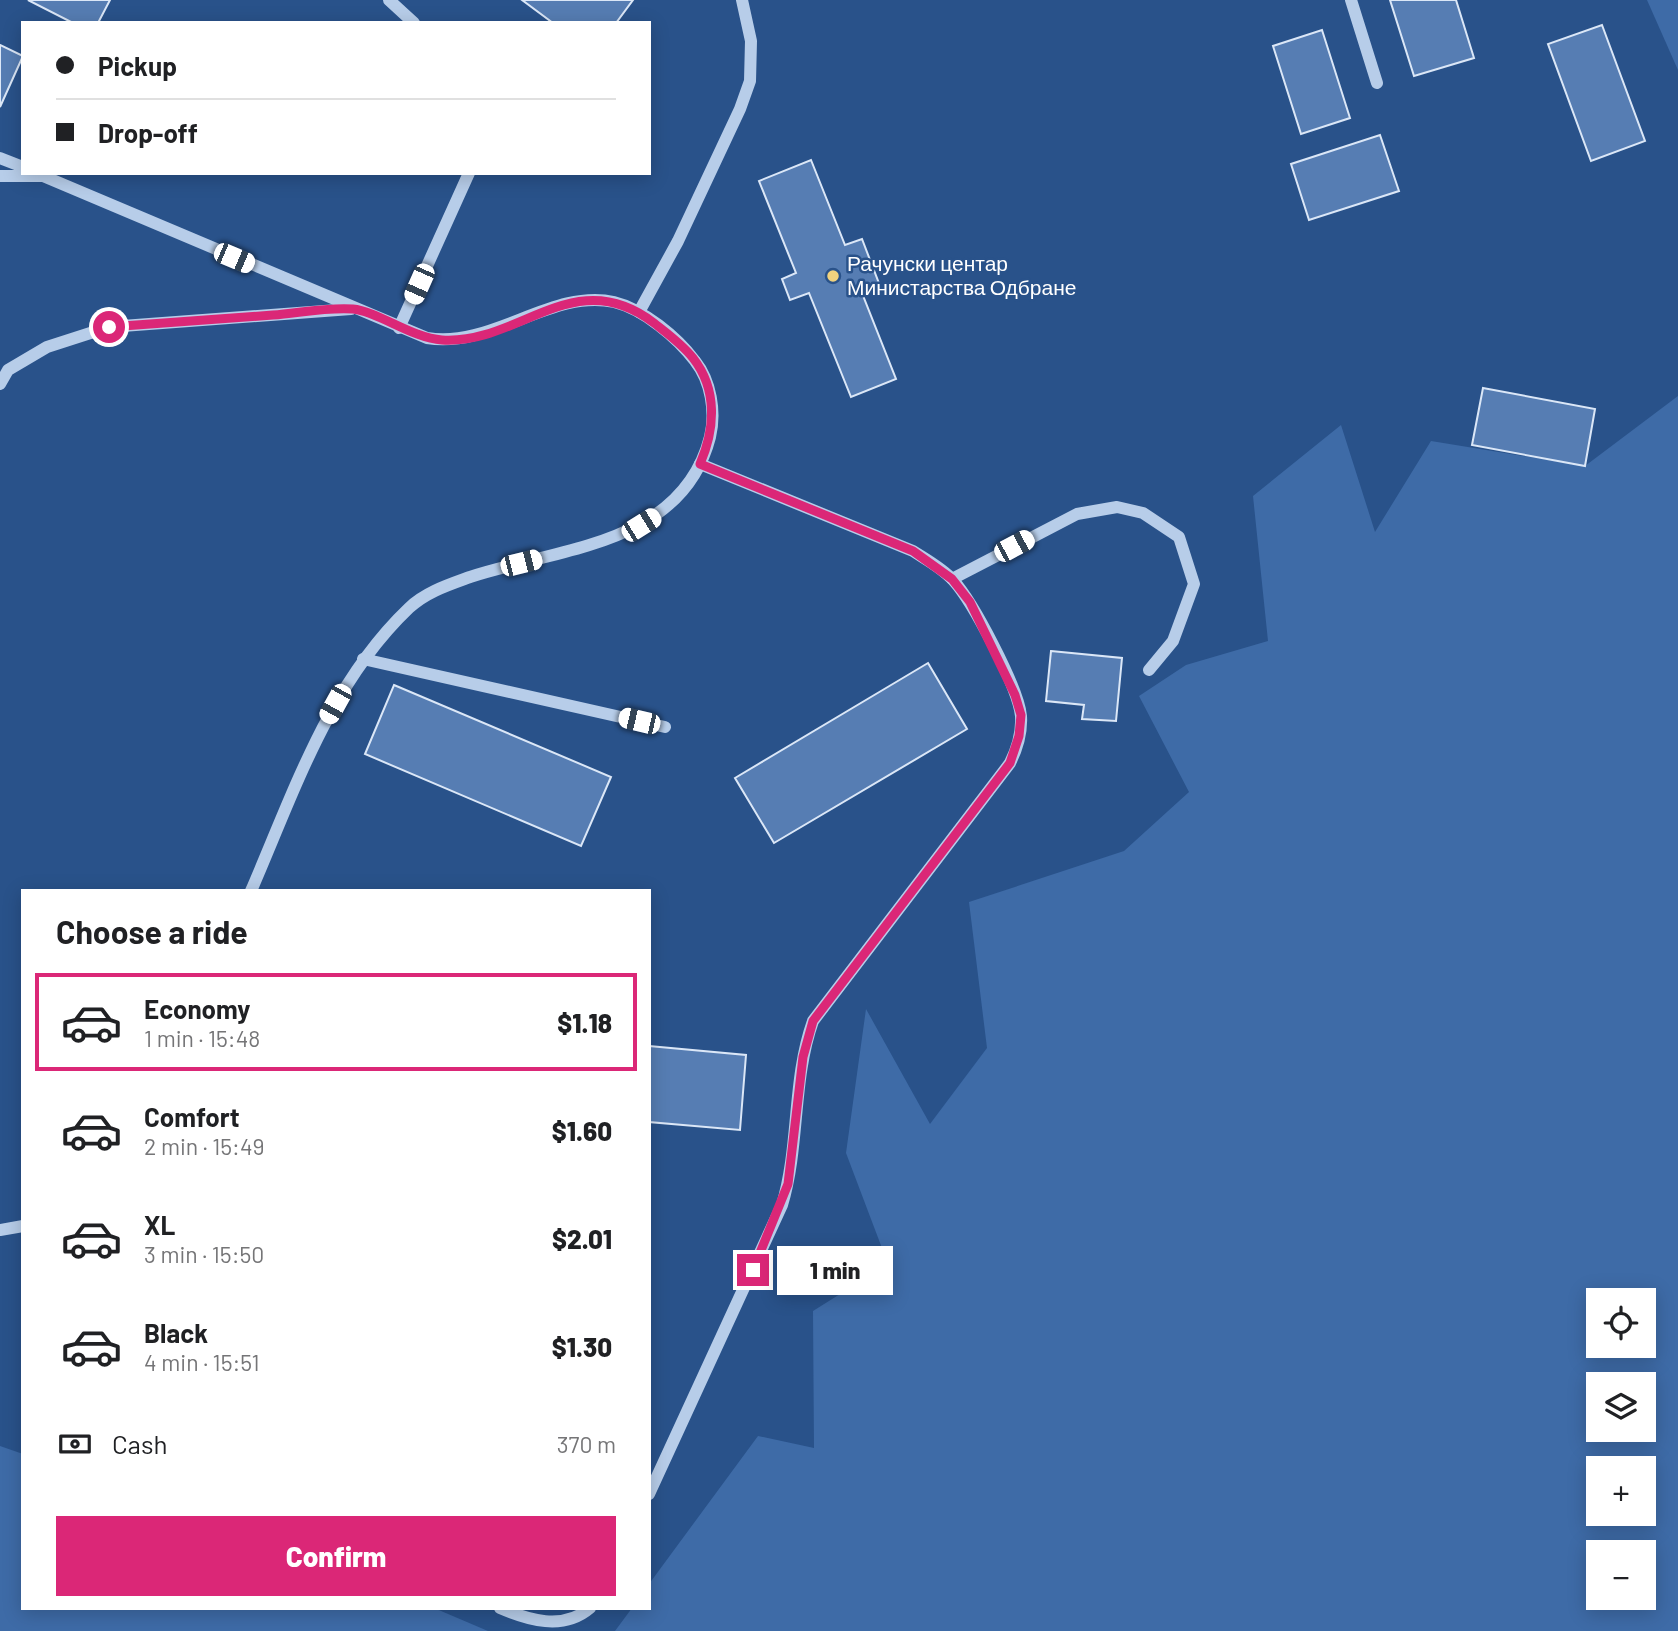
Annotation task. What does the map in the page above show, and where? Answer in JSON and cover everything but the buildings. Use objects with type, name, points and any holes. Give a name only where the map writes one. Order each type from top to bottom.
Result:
[{"type":"lane","points":[[389,0],[412,21]]},
{"type":"lane","points":[[639,312],[678,241],[740,109],[750,80],[751,41],[742,0]]},
{"type":"lane","points":[[1351,0],[1377,83]]},
{"type":"lane","points":[[0,158],[21,166]]},
{"type":"lane","points":[[0,176],[21,175]]},
{"type":"lane","points":[[41,175],[427,338],[460,339],[580,301],[614,302],[639,312],[689,353],[699,366],[709,390],[712,426],[700,464],[680,491],[654,517],[628,533],[440,587],[412,605],[363,659],[325,722],[252,889]]},
{"type":"lane","points":[[398,328],[468,175]]},
{"type":"lane","points":[[0,384],[8,370],[47,347],[109,327],[355,309]]},
{"type":"lane","points":[[651,1490],[782,1205],[788,1184],[803,1057],[813,1021],[1010,763],[1015,753],[1021,715],[1015,695],[970,602],[952,579],[913,551],[700,464]]},
{"type":"lane","points":[[952,579],[1077,514],[1117,507],[1143,513],[1179,537],[1194,584],[1173,641],[1149,670]]},
{"type":"lane","points":[[363,659],[664,727]]},
{"type":"lane","points":[[0,1230],[21,1226]]},
{"type":"lane","points":[[505,1610],[528,1620],[557,1622],[582,1615],[588,1610]]},
{"type":"shaded area","points":[[1647,0],[1678,0],[1678,70]]},
{"type":"shaded area","points":[[1678,396],[1678,1631],[615,1631],[631,1610],[651,1610],[651,1581],[758,1436],[814,1448],[813,1311],[888,1264],[846,1153],[866,1009],[930,1124],[987,1048],[969,902],[1124,851],[1189,792],[1139,696],[1186,665],[1268,641],[1253,496],[1341,425],[1375,532],[1431,441],[1585,466]]},
{"type":"shaded area","points":[[0,1446],[21,1453],[21,1610],[439,1610],[488,1631],[0,1631]]},
{"type":"place","name":"Рачунски центар Министарства Одбране","points":[[833,276]]},
{"type":"route","points":[[109,327],[355,309],[398,328],[427,338],[443,340],[460,339],[494,330],[580,301],[614,302],[639,312],[677,341],[699,366],[709,390],[712,411],[707,449],[700,464],[913,551],[952,579],[970,602],[1015,695],[1021,715],[1015,753],[813,1021],[803,1057],[788,1184],[782,1205],[753,1270]]}]
